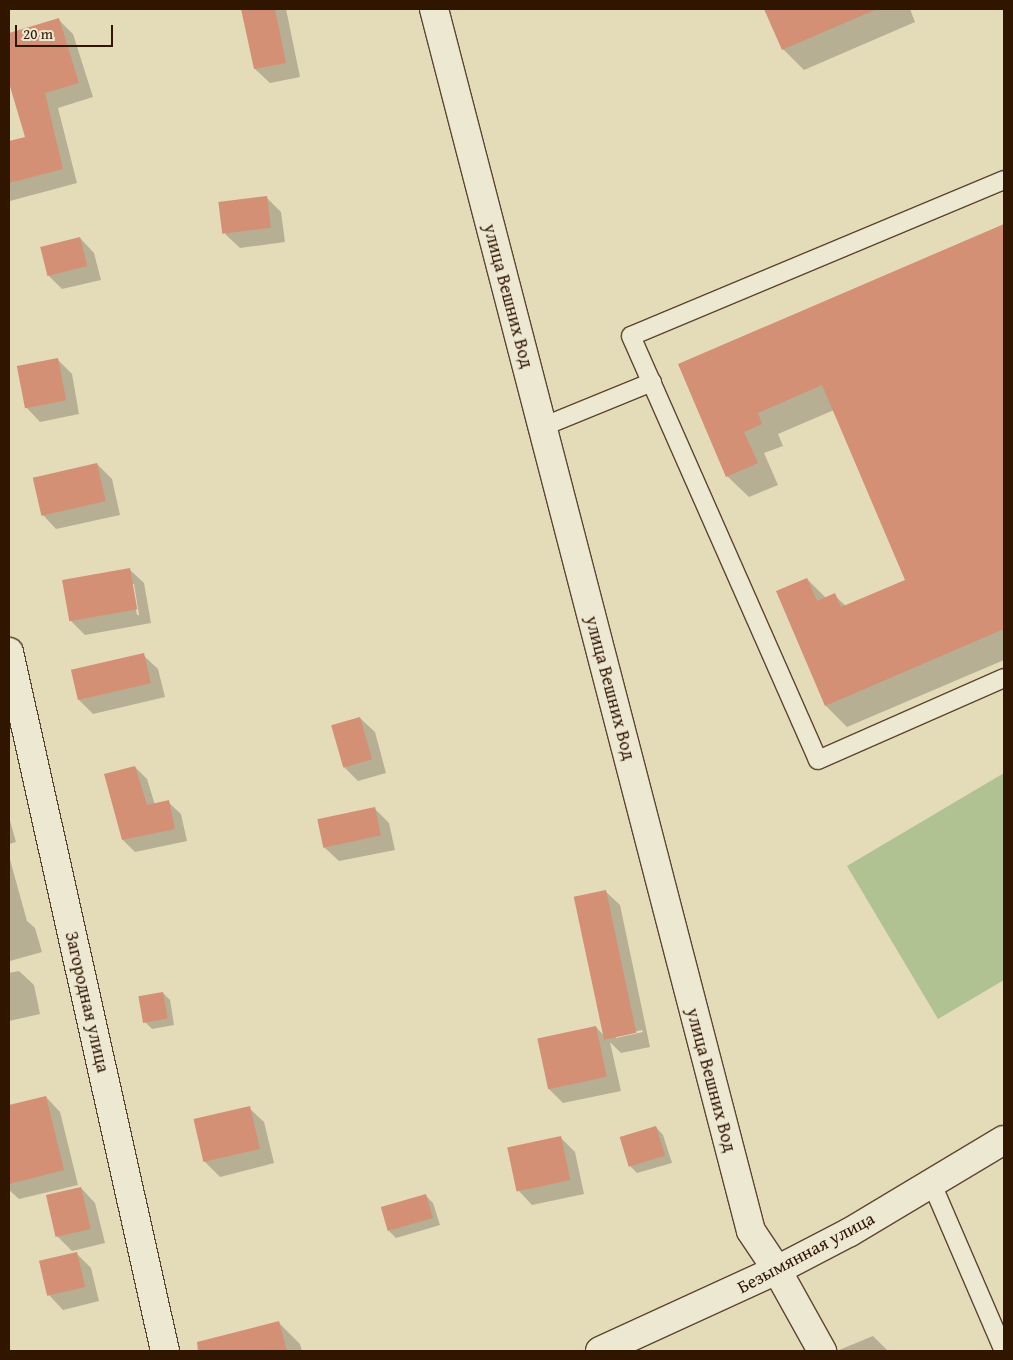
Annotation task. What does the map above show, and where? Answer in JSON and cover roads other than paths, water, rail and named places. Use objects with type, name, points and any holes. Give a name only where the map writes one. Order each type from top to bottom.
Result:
[{"type":"street","name":"улица Вешних Вод","points":[[434,9],[750,1231],[777,1270],[822,1351]]},
{"type":"street","name":"Загородная улица","points":[[9,652],[165,1351]]},
{"type":"street","name":"Безымянная улица","points":[[600,1351],[777,1270],[932,1184],[1004,1140]]},
{"type":"lane","points":[[1004,180],[631,336],[818,760],[1004,678]]},
{"type":"lane","points":[[542,427],[652,382]]},
{"type":"lane","points":[[932,1184],[1004,1351]]}]
